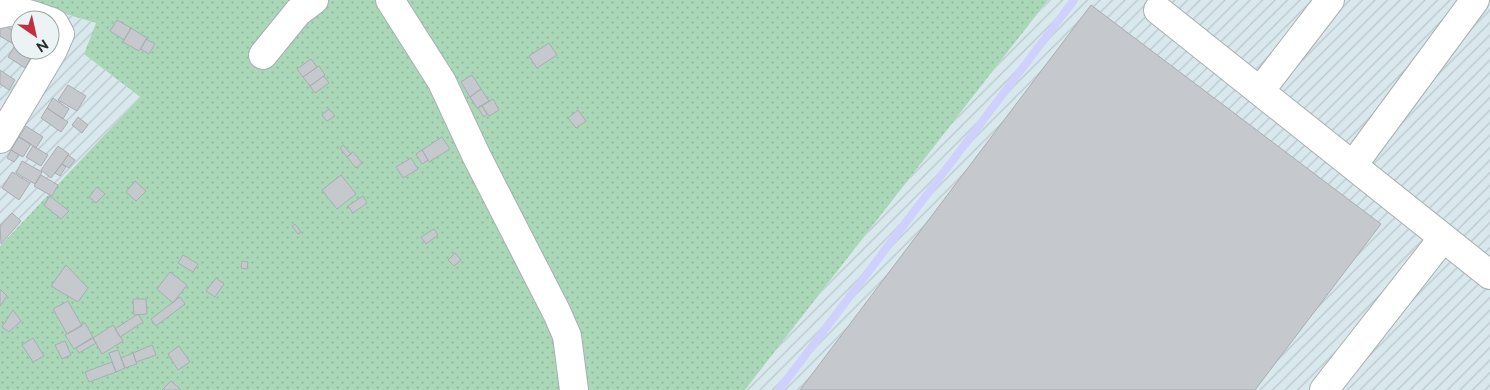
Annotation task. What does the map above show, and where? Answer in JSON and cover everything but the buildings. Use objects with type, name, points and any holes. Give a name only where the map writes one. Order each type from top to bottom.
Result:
[{"type":"street","points":[[263,55],[298,12],[314,0]]},
{"type":"street","points":[[390,0],[442,82],[476,155],[557,314],[567,336],[574,390]]},
{"type":"street","points":[[1260,91],[1330,0]]},
{"type":"street","points":[[1353,165],[1475,0]]},
{"type":"street","points":[[1158,10],[1490,275]]},
{"type":"street","points":[[0,139],[47,60]]},
{"type":"street","points":[[1324,390],[1443,238]]},
{"type":"shaded area","points":[[0,0],[18,0],[52,10],[10,10],[10,60],[60,60],[60,12],[96,23],[84,54],[140,97],[0,246]]},
{"type":"shaded area","points":[[1048,0],[1490,0],[1490,390],[745,390]]},
{"type":"green space","points":[[18,0],[1048,0],[745,390],[0,390],[0,246],[140,97],[84,54],[96,23],[60,12],[60,10],[52,10]]},
{"type":"waterway","points":[[779,390],[1074,0]]}]
